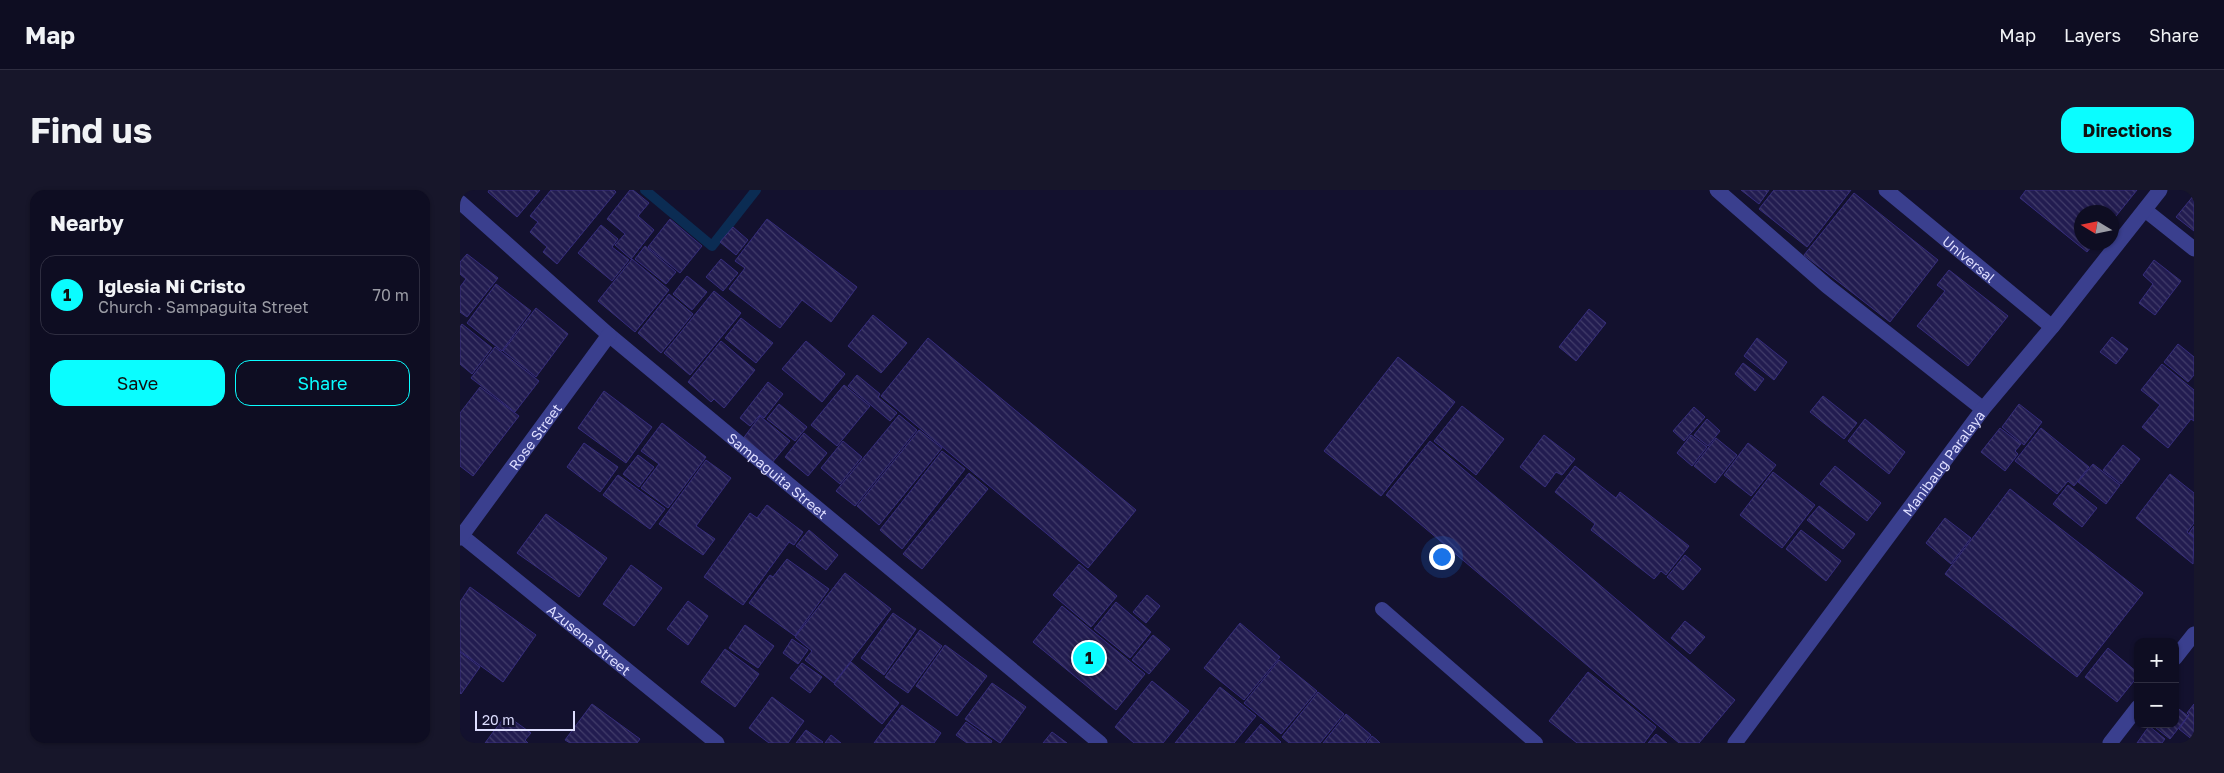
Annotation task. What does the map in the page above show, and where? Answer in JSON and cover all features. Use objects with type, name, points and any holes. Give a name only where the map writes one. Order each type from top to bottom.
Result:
[{"type":"street","points":[[1717,190],[1827,286],[1983,409]]},
{"type":"street","name":"Universal","points":[[1886,190],[2052,327]]},
{"type":"street","name":"Manibaug Paralaya","points":[[1735,743],[1983,409],[2052,327],[2160,190]]},
{"type":"street","name":"Sampaguita Street","points":[[460,202],[608,335],[1100,743]]},
{"type":"street","points":[[2145,210],[2194,249]]},
{"type":"street","name":"Rose Street","points":[[461,537],[608,335]]},
{"type":"street","name":"Azusena Street","points":[[461,537],[717,743]]},
{"type":"street","points":[[2179,653],[2194,634]]},
{"type":"street","points":[[2110,743],[2134,712]]},
{"type":"lane","points":[[1382,609],[1536,743]]},
{"type":"building","points":[[489,190],[540,190],[517,217],[488,192]]},
{"type":"building","points":[[551,190],[614,190],[616,192],[557,264],[543,252],[547,247],[530,232],[538,222],[530,216]]},
{"type":"building","points":[[630,190],[633,190],[649,203],[638,216],[654,230],[631,259],[615,245],[625,234],[607,219]]},
{"type":"building","points":[[1741,190],[1769,190],[1759,204]]},
{"type":"building","points":[[1774,190],[1851,190],[1807,247],[1759,209]]},
{"type":"building","points":[[2026,190],[2137,190],[2119,212],[2119,205],[2074,205],[2074,242],[2020,198]]},
{"type":"building","points":[[1854,193],[1938,260],[1890,322],[1804,255]]},
{"type":"building","points":[[2194,195],[2194,231],[2176,217]]},
{"type":"building","points":[[670,219],[702,246],[680,273],[648,247]]},
{"type":"building","points":[[767,219],[857,287],[831,322],[802,300],[780,328],[729,289],[745,268],[735,261]]},
{"type":"building","points":[[601,225],[618,239],[612,247],[629,260],[612,281],[578,253]]},
{"type":"building","points":[[733,227],[748,240],[736,255],[720,242]]},
{"type":"building","points":[[645,246],[676,272],[666,284],[635,259]]},
{"type":"building","points":[[467,254],[498,278],[467,317],[460,312],[460,287],[466,279],[460,274],[460,262]]},
{"type":"building","points":[[632,259],[669,290],[635,332],[598,301]]},
{"type":"building","points":[[721,259],[738,273],[723,291],[706,277]]},
{"type":"building","points":[[2154,260],[2181,281],[2155,315],[2139,303],[2153,284],[2143,275]]},
{"type":"building","points":[[1949,270],[2008,316],[1968,366],[1917,326],[1945,291],[1937,285]]},
{"type":"building","points":[[687,276],[707,292],[692,310],[673,294]]},
{"type":"building","points":[[496,284],[531,311],[502,351],[467,323]]},
{"type":"building","points":[[714,291],[741,313],[690,375],[664,353]]},
{"type":"building","points":[[669,294],[693,314],[661,353],[638,333]]},
{"type":"building","points":[[536,308],[568,334],[536,377],[503,351]]},
{"type":"building","points":[[1589,309],[1606,323],[1576,361],[1559,347]]},
{"type":"building","points":[[873,315],[907,343],[881,373],[848,346]]},
{"type":"building","points":[[741,318],[773,343],[756,363],[725,338]]},
{"type":"building","points":[[462,324],[492,348],[472,374],[460,364],[460,327]]},
{"type":"building","points":[[2112,337],[2128,349],[2116,364],[2100,352]]},
{"type":"building","points":[[928,338],[1136,510],[1088,568],[881,396]]},
{"type":"building","points":[[1757,338],[1787,362],[1774,380],[1744,356]]},
{"type":"building","points":[[721,341],[755,370],[724,408],[714,399],[711,402],[688,382]]},
{"type":"building","points":[[806,341],[845,374],[822,402],[782,369]]},
{"type":"building","points":[[2178,344],[2194,357],[2194,375],[2188,382],[2164,362]]},
{"type":"building","points":[[495,347],[539,381],[515,412],[471,378]]},
{"type":"building","points":[[1398,357],[1455,402],[1381,496],[1324,451]]},
{"type":"building","points":[[1743,363],[1764,379],[1755,391],[1735,374]]},
{"type":"building","points":[[2162,364],[2194,390],[2194,421],[2191,419],[2168,448],[2142,427],[2160,405],[2141,390]]},
{"type":"building","points":[[857,375],[880,394],[878,397],[897,413],[890,421],[848,386]]},
{"type":"building","points":[[768,382],[783,394],[764,418],[760,415],[750,426],[740,418]]},
{"type":"building","points":[[844,385],[870,406],[837,446],[811,425]]},
{"type":"building","points":[[480,387],[519,416],[473,476],[460,466],[460,413]]},
{"type":"building","points":[[604,391],[652,427],[626,463],[578,428]]},
{"type":"building","points":[[1823,396],[1857,423],[1844,439],[1810,412]]},
{"type":"building","points":[[779,404],[807,427],[795,441],[767,419]]},
{"type":"building","points":[[2019,404],[2042,422],[2024,445],[2002,427]]},
{"type":"building","points":[[1462,406],[1504,439],[1476,475],[1434,441]]},
{"type":"building","points":[[1694,407],[1705,417],[1684,441],[1673,431]]},
{"type":"building","points":[[899,415],[917,430],[855,506],[836,491]]},
{"type":"building","points":[[760,416],[790,441],[771,464],[742,440]]},
{"type":"building","points":[[1707,419],[1720,431],[1708,446],[1694,435]]},
{"type":"building","points":[[1865,419],[1905,452],[1889,474],[1848,441]]},
{"type":"building","points":[[662,423],[706,457],[668,508],[641,488],[659,464],[641,451]]},
{"type":"building","points":[[2000,428],[2021,444],[2015,451],[2018,454],[2005,471],[1981,452]]},
{"type":"building","points":[[2041,428],[2089,467],[2074,486],[2068,481],[2057,494],[2015,461]]},
{"type":"building","points":[[919,430],[942,448],[879,525],[857,506]]},
{"type":"building","points":[[804,433],[827,453],[808,476],[785,457]]},
{"type":"building","points":[[1544,435],[1575,459],[1562,475],[1556,472],[1545,487],[1520,467]]},
{"type":"building","points":[[1691,435],[1707,447],[1692,466],[1677,453]]},
{"type":"building","points":[[1716,438],[1737,455],[1715,483],[1694,466]]},
{"type":"building","points":[[843,441],[862,457],[840,484],[821,468]]},
{"type":"building","points":[[1430,441],[1735,700],[1699,743],[1679,743],[1386,495]]},
{"type":"building","points":[[584,443],[618,467],[600,492],[567,467]]},
{"type":"building","points":[[1748,443],[1776,465],[1751,496],[1724,475]]},
{"type":"building","points":[[2123,445],[2140,459],[2121,484],[2103,470]]},
{"type":"building","points":[[942,451],[965,469],[902,549],[880,530]]},
{"type":"building","points":[[638,455],[654,467],[639,487],[623,474]]},
{"type":"building","points":[[706,460],[731,478],[696,526],[715,539],[703,555],[659,524]]},
{"type":"building","points":[[2093,464],[2120,485],[2106,504],[2078,482]]},
{"type":"building","points":[[1575,466],[1616,498],[1620,492],[1689,546],[1666,575],[1661,571],[1654,579],[1591,530],[1595,524],[1555,492]]},
{"type":"building","points":[[1835,466],[1881,503],[1867,521],[1820,484]]},
{"type":"building","points":[[1773,472],[1815,505],[1782,548],[1740,515]]},
{"type":"building","points":[[969,473],[988,489],[922,569],[903,554]]},
{"type":"building","points":[[2170,474],[2194,493],[2194,523],[2187,532],[2194,538],[2193,564],[2136,518]]},
{"type":"building","points":[[618,475],[665,509],[650,529],[603,495]]},
{"type":"building","points":[[2068,485],[2097,508],[2082,527],[2053,504]]},
{"type":"building","points":[[2010,489],[2143,593],[2077,677],[1945,574]]},
{"type":"building","points":[[767,505],[803,532],[794,545],[789,542],[743,605],[704,577],[750,513],[757,518]]},
{"type":"building","points":[[1819,506],[1855,534],[1843,549],[1807,520]]},
{"type":"building","points":[[546,514],[607,558],[579,597],[517,553]]},
{"type":"building","points":[[1945,518],[1971,538],[1951,564],[1926,543]]},
{"type":"building","points":[[2194,526],[2194,537],[2189,533]]},
{"type":"building","points":[[809,530],[838,555],[826,570],[796,546]]},
{"type":"building","points":[[1801,530],[1841,561],[1826,581],[1786,549]]},
{"type":"building","points":[[1685,555],[1701,569],[1683,590],[1667,577]]},
{"type":"building","points":[[787,559],[829,589],[795,636],[749,603],[770,575],[773,577]]},
{"type":"building","points":[[1079,564],[1117,596],[1091,627],[1053,595]]},
{"type":"building","points":[[631,565],[662,588],[634,626],[603,604]]},
{"type":"building","points":[[845,573],[891,609],[834,683],[805,660],[812,651],[795,637]]},
{"type":"building","points":[[470,587],[536,635],[503,682],[460,651],[460,602]]},
{"type":"building","points":[[1147,595],[1160,606],[1146,623],[1133,612]]},
{"type":"building","points":[[688,601],[708,616],[688,645],[667,629]]},
{"type":"building","points":[[1116,602],[1151,632],[1130,658],[1094,629]]},
{"type":"building","points":[[1062,606],[1145,674],[1116,710],[1033,642]]},
{"type":"building","points":[[893,613],[916,629],[884,675],[861,658]]},
{"type":"building","points":[[1685,621],[1705,637],[1690,654],[1671,638]]},
{"type":"building","points":[[1240,623],[1280,657],[1244,700],[1204,668]]},
{"type":"building","points":[[745,625],[774,646],[758,668],[729,648]]},
{"type":"building","points":[[920,630],[942,646],[908,693],[885,677]]},
{"type":"building","points":[[1153,635],[1170,649],[1149,674],[1132,660]]},
{"type":"building","points":[[792,639],[808,650],[798,664],[783,653]]},
{"type":"building","points":[[945,645],[987,676],[957,716],[916,686]]},
{"type":"building","points":[[2108,648],[2134,670],[2134,681],[2117,702],[2085,677]]},
{"type":"building","points":[[725,649],[759,674],[735,707],[701,682]]},
{"type":"building","points":[[460,652],[480,667],[461,694],[460,693]]},
{"type":"building","points":[[1279,660],[1317,691],[1281,734],[1244,703]]},
{"type":"building","points":[[851,662],[899,703],[882,724],[834,684]]},
{"type":"building","points":[[802,663],[822,677],[810,693],[790,678]]},
{"type":"building","points":[[1588,672],[1656,727],[1644,743],[1577,743],[1549,721]]},
{"type":"building","points":[[1152,681],[1189,711],[1163,743],[1134,743],[1115,727]]},
{"type":"building","points":[[992,683],[1026,707],[1000,743],[965,719]]},
{"type":"building","points":[[1220,687],[1256,716],[1234,743],[1175,743]]},
{"type":"building","points":[[1318,692],[1344,714],[1320,743],[1289,743],[1282,737]]},
{"type":"building","points":[[772,697],[804,721],[788,743],[769,743],[749,728]]},
{"type":"building","points":[[592,704],[640,739],[637,743],[570,743],[565,740]]},
{"type":"building","points":[[2194,704],[2194,741],[2179,729]]},
{"type":"building","points":[[902,705],[941,733],[934,743],[874,743]]},
{"type":"building","points":[[2179,709],[2188,716],[2179,728]]},
{"type":"building","points":[[1346,714],[1371,735],[1365,743],[1323,743]]},
{"type":"building","points":[[506,715],[531,733],[525,740],[528,743],[485,743]]},
{"type":"building","points":[[966,722],[992,741],[991,743],[967,743],[956,735]]},
{"type":"building","points":[[1261,724],[1281,742],[1245,743]]},
{"type":"building","points":[[2148,728],[2151,728],[2165,739],[2162,743],[2137,743]]},
{"type":"building","points":[[2156,728],[2179,728],[2170,739]]},
{"type":"building","points":[[806,730],[823,742],[796,743]]},
{"type":"building","points":[[1052,732],[1067,743],[1043,743]]},
{"type":"building","points":[[1656,734],[1667,743],[1648,743]]},
{"type":"building","points":[[831,735],[841,743],[825,743]]},
{"type":"building","points":[[1372,736],[1377,740],[1380,743],[1367,743]]},
{"type":"waterway","points":[[645,190],[712,246],[756,190]]},
{"type":"place","name":"Iglesia Ni Cristo","points":[[1089,658]]}]
